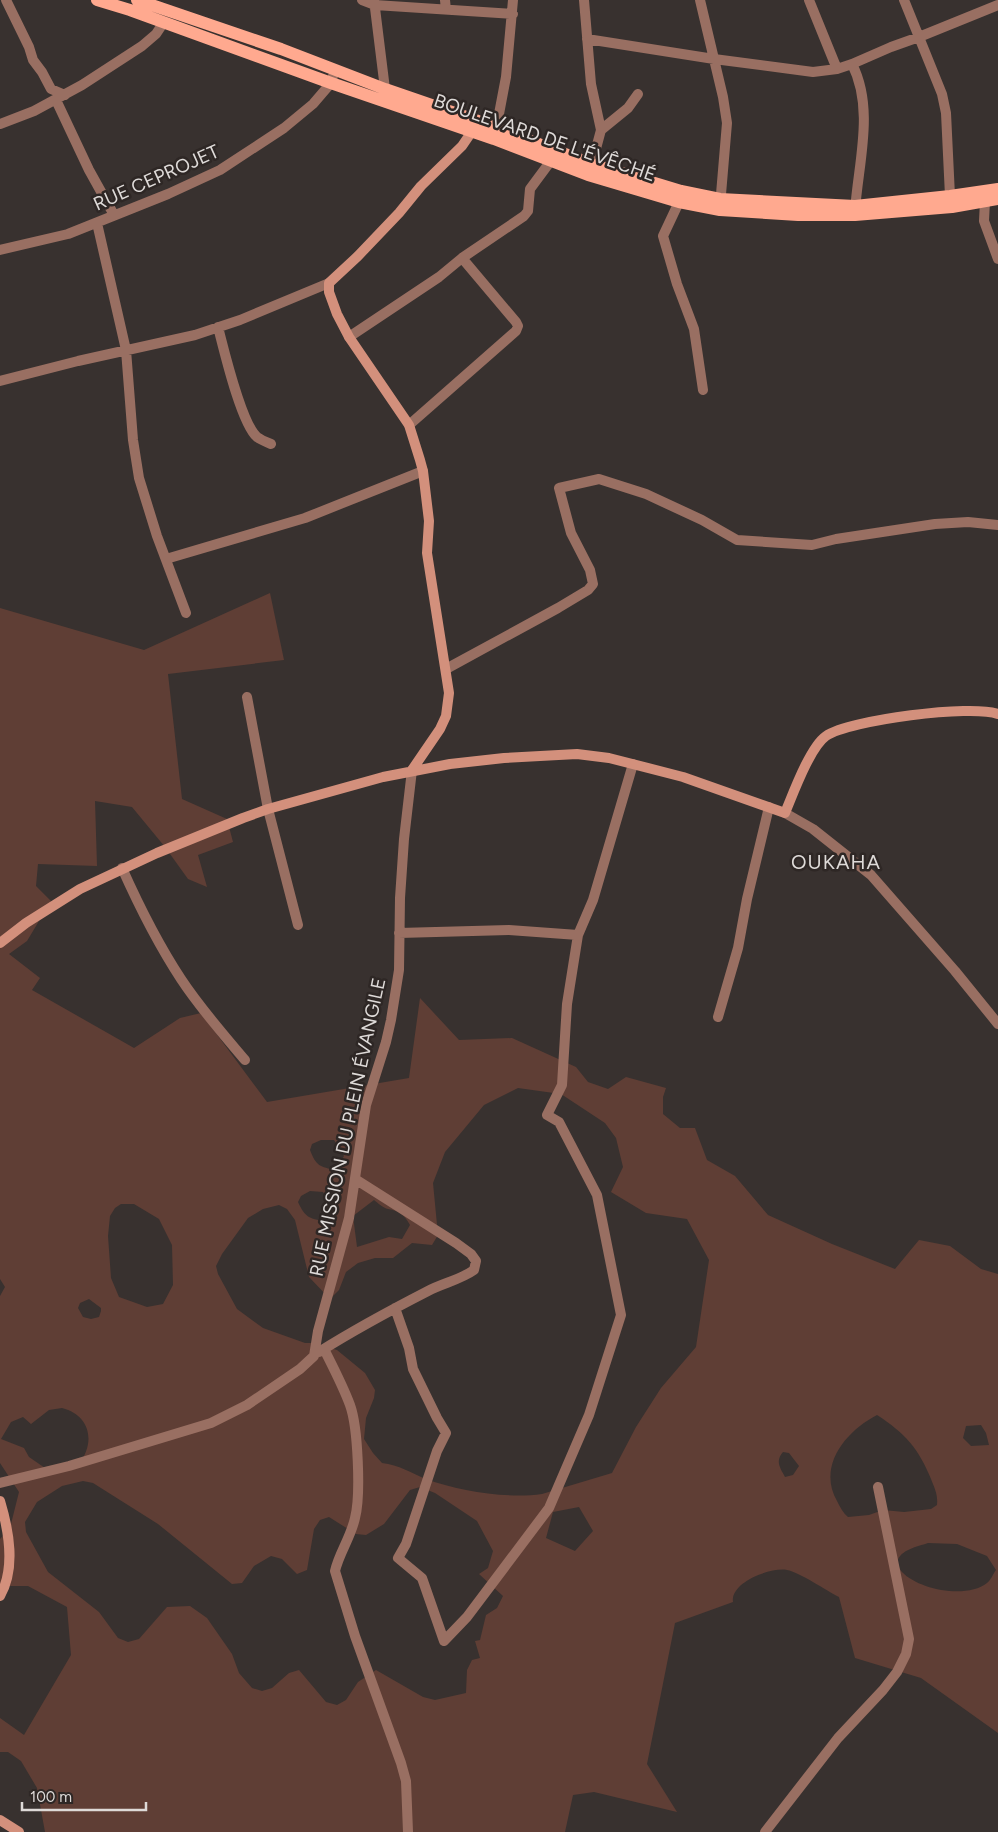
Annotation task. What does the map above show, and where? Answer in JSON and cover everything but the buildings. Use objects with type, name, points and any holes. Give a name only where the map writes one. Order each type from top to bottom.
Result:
[{"type":"main road","name":"BOULEVARD DE L'ÉVÊCHÉ","points":[[97,0],[164,22],[331,83],[475,126]]},
{"type":"main road","name":"BOULEVARD DE L'ÉVÊCHÉ","points":[[137,0],[281,49],[386,89],[495,134],[679,202],[720,205],[798,216],[855,210],[998,189]]},
{"type":"main road","name":"BOULEVARD DE L'ÉVÊCHÉ","points":[[495,134],[550,162],[681,191],[720,205]]},
{"type":"main road","name":"BOULEVARD DE L'ÉVÊCHÉ","points":[[855,210],[952,207],[998,199]]},
{"type":"street","points":[[6,0],[29,47],[33,60],[51,89],[61,97],[89,170],[114,215]]},
{"type":"street","points":[[362,0],[445,5],[513,14]]},
{"type":"street","points":[[495,134],[506,77],[513,0]]},
{"type":"street","points":[[584,0],[591,84],[601,130],[590,170]]},
{"type":"street","points":[[700,0],[727,124],[720,205]]},
{"type":"street","points":[[809,0],[837,69]]},
{"type":"street","points":[[904,0],[942,94],[946,113],[950,196]]},
{"type":"street","points":[[375,2],[386,89]]},
{"type":"street","points":[[587,39],[813,72],[837,69],[852,64],[998,5]]},
{"type":"street","points":[[0,124],[34,111],[61,97],[118,62],[156,34],[164,22]]},
{"type":"street","points":[[852,64],[857,73],[863,104],[862,148],[855,210]]},
{"type":"street","points":[[331,83],[335,70]]},
{"type":"street","name":"RUE CEPROJET","points":[[0,250],[68,234],[168,194],[220,170],[284,128],[313,104],[331,83]]},
{"type":"street","points":[[601,130],[628,108],[638,94]]},
{"type":"street","points":[[0,381],[195,334],[280,304],[329,283],[383,230],[421,186],[462,146],[475,126]]},
{"type":"street","points":[[349,337],[440,277],[462,258],[524,216],[528,211],[530,190],[550,162]]},
{"type":"street","points":[[985,201],[984,221],[998,259]]},
{"type":"street","points":[[679,202],[663,236],[677,284],[694,329],[703,390]]},
{"type":"street","points":[[97,223],[126,350],[133,440],[140,478],[157,536],[186,613]]},
{"type":"street","points":[[410,425],[516,331],[518,326],[462,258]]},
{"type":"street","name":"RUE MISSION DU PLEIN ÉVANGILE","points":[[314,1356],[318,1331],[349,1218],[366,1105],[391,1020],[399,970],[404,839],[412,770],[440,729],[446,716],[449,693],[427,553],[429,521],[423,471],[410,425],[349,337],[338,314],[330,292],[329,283]]},
{"type":"street","points":[[218,327],[250,429],[257,437],[271,444]]},
{"type":"street","points":[[166,559],[306,518],[406,480],[423,471]]},
{"type":"street","points":[[446,669],[558,608],[588,590],[593,584],[590,570],[571,533],[559,488],[599,479],[646,494],[702,520],[737,540],[812,545],[836,539],[935,524],[968,522],[998,525]]},
{"type":"street","points":[[247,697],[268,809],[298,925]]},
{"type":"street","points":[[785,813],[815,748],[826,736],[874,721],[949,711],[989,711],[998,714]]},
{"type":"street","points":[[0,943],[26,923],[80,889],[122,868],[268,809],[412,770],[504,758],[577,754],[609,758],[683,778],[785,813],[813,830],[871,875],[955,970],[998,1024]]},
{"type":"street","points":[[394,1308],[409,1348],[413,1369],[446,1433],[437,1451],[406,1544],[398,1558],[422,1578],[444,1641],[467,1617],[549,1508],[589,1415],[620,1315],[597,1195],[559,1122],[547,1114],[562,1085],[567,1004],[578,935],[593,900],[633,764]]},
{"type":"street","points":[[718,1017],[738,948],[747,899],[770,807]]},
{"type":"street","points":[[122,868],[143,913],[181,979],[215,1025],[245,1060]]},
{"type":"street","points":[[399,932],[509,930],[578,935]]},
{"type":"street","points":[[0,1483],[69,1466],[211,1423],[247,1405],[300,1369],[324,1349],[394,1308],[474,1270],[476,1261],[471,1254],[354,1179]]},
{"type":"street","points":[[324,1349],[350,1405],[355,1426],[358,1495],[355,1518],[336,1563],[335,1571],[354,1636],[401,1763],[406,1782],[408,1832]]},
{"type":"street","points":[[765,1832],[838,1738],[883,1690],[897,1672],[906,1654],[908,1638],[878,1487]]},
{"type":"street","points":[[0,1501],[10,1555],[4,1589],[0,1596]]},
{"type":"street","points":[[0,1820],[19,1832]]},
{"type":"shaded area","points":[[270,593],[284,660],[168,674],[182,799],[227,819],[233,842],[198,855],[207,887],[188,879],[132,807],[95,801],[97,866],[38,864],[36,886],[51,901],[27,941],[9,954],[40,978],[32,990],[134,1048],[180,1018],[201,1013],[267,1102],[409,1078],[420,998],[459,1040],[512,1038],[576,1067],[588,1082],[608,1089],[626,1077],[666,1088],[663,1097],[663,1114],[680,1128],[695,1128],[707,1160],[735,1176],[768,1215],[832,1244],[895,1269],[919,1240],[950,1246],[981,1269],[998,1274],[998,1733],[921,1678],[855,1658],[839,1597],[792,1571],[780,1570],[753,1577],[745,1582],[738,1588],[733,1602],[675,1623],[647,1764],[677,1812],[594,1792],[573,1795],[565,1832],[45,1832],[37,1788],[21,1761],[8,1752],[0,1752],[0,1718],[24,1735],[71,1655],[67,1607],[28,1586],[0,1586],[0,1539],[10,1528],[19,1492],[0,1463],[0,1296],[5,1287],[0,1279],[0,608],[144,650]],"holes":[[[518,1088],[561,1094],[605,1123],[616,1138],[623,1167],[611,1192],[646,1213],[687,1219],[709,1260],[696,1347],[661,1388],[636,1427],[612,1473],[542,1494],[499,1495],[453,1487],[426,1479],[399,1467],[382,1463],[364,1439],[366,1418],[375,1390],[365,1373],[337,1350],[314,1343],[305,1343],[263,1328],[237,1309],[218,1274],[216,1266],[222,1254],[248,1218],[263,1209],[279,1205],[287,1209],[295,1220],[309,1277],[330,1299],[339,1290],[346,1272],[358,1263],[375,1258],[393,1258],[412,1243],[432,1245],[438,1235],[433,1183],[445,1152],[484,1105]],[[321,1140],[334,1140],[344,1156],[336,1170],[319,1165],[310,1150],[312,1144]],[[310,1191],[323,1192],[332,1207],[325,1221],[308,1216],[298,1202],[301,1196]],[[374,1200],[384,1208],[398,1212],[406,1218],[410,1225],[402,1239],[389,1237],[357,1247],[353,1216]],[[121,1204],[134,1204],[159,1219],[172,1245],[173,1285],[163,1304],[147,1307],[119,1297],[111,1278],[108,1236],[110,1216],[115,1208]],[[89,1299],[101,1308],[99,1317],[91,1319],[83,1317],[78,1308],[80,1303]],[[62,1408],[79,1417],[84,1423],[88,1438],[84,1456],[79,1464],[45,1468],[29,1457],[24,1448],[1,1439],[11,1422],[23,1417],[31,1424],[49,1410]],[[877,1415],[896,1428],[916,1450],[926,1468],[935,1489],[937,1505],[931,1509],[904,1512],[883,1510],[869,1515],[848,1517],[837,1501],[830,1475],[838,1451],[855,1430]],[[981,1425],[986,1433],[989,1445],[971,1446],[963,1438],[966,1426]],[[783,1452],[789,1453],[799,1466],[793,1475],[785,1477],[780,1468],[779,1461]],[[83,1481],[93,1483],[158,1524],[232,1584],[242,1583],[254,1566],[271,1556],[282,1559],[297,1574],[307,1570],[314,1529],[320,1520],[329,1517],[356,1534],[366,1535],[384,1524],[410,1490],[420,1487],[435,1493],[477,1521],[493,1551],[488,1568],[479,1574],[503,1596],[497,1608],[486,1615],[480,1640],[475,1641],[480,1658],[472,1660],[467,1670],[466,1693],[435,1700],[423,1697],[376,1670],[358,1682],[346,1700],[337,1705],[326,1702],[299,1670],[289,1673],[272,1688],[262,1691],[252,1688],[239,1673],[232,1654],[207,1618],[190,1606],[167,1607],[139,1639],[128,1642],[118,1638],[99,1612],[48,1572],[26,1532],[25,1522],[37,1502],[62,1486]],[[579,1507],[593,1531],[575,1551],[546,1538],[553,1512]],[[928,1543],[957,1544],[987,1556],[996,1570],[988,1582],[968,1591],[931,1588],[910,1578],[898,1566],[897,1562],[902,1554],[914,1547]]]},
{"type":"district","name":"OUKAHA","points":[[836,862]]}]
